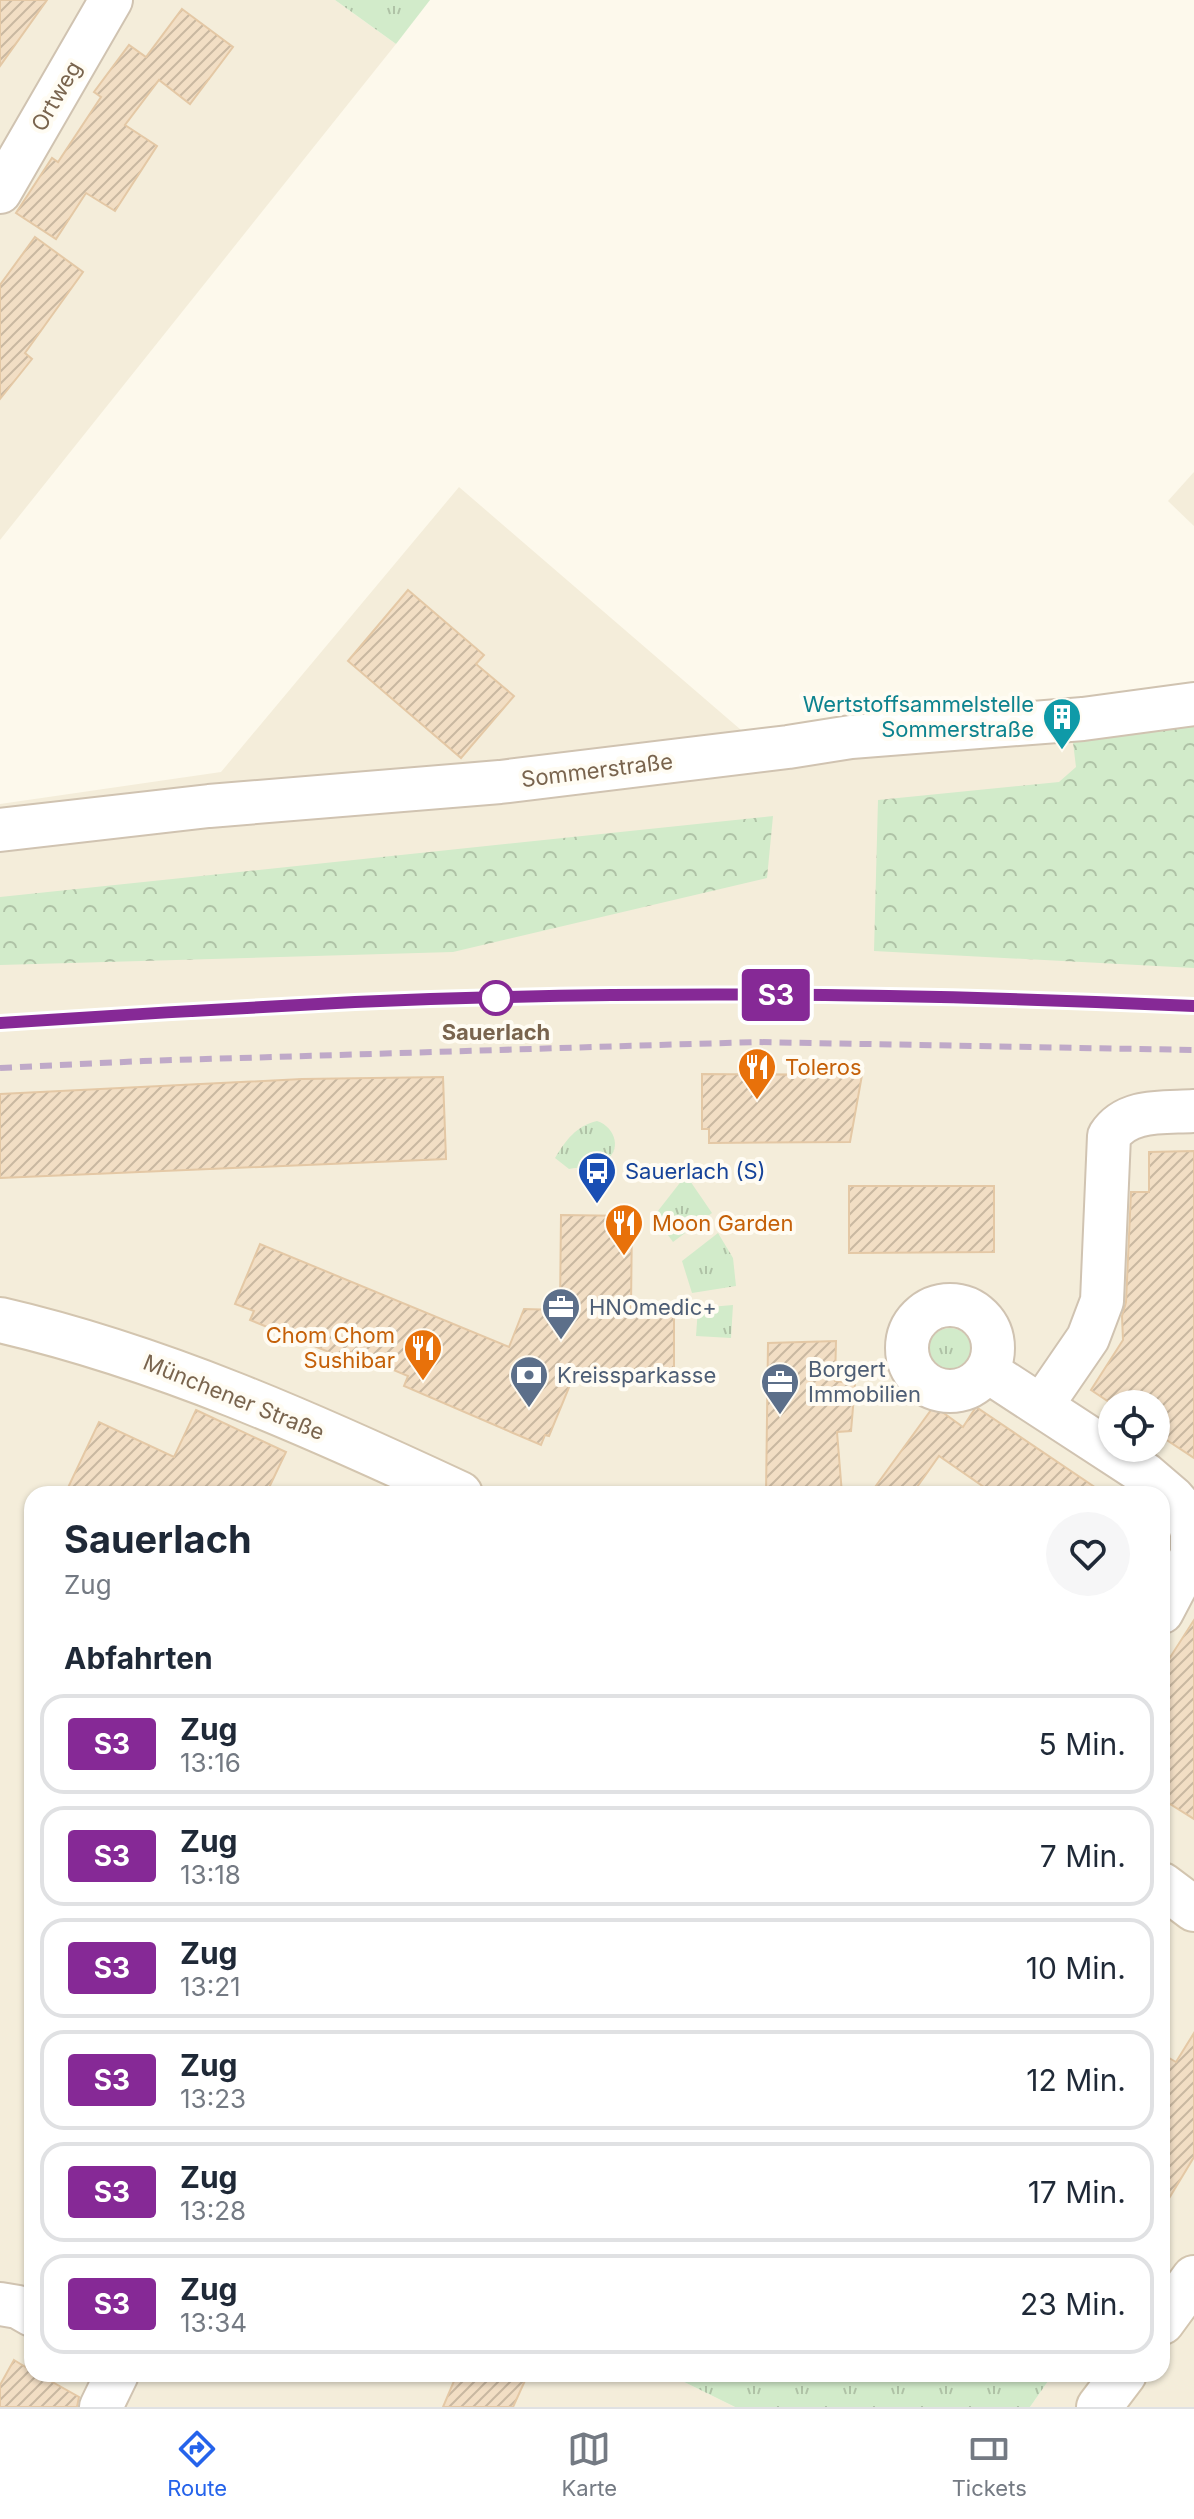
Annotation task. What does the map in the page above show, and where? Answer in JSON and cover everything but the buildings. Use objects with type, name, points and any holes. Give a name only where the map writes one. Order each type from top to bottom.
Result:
[{"type":"main road","name":"Münchener Straße","points":[[0,1320],[124,1353],[321,1431],[442,1486]]},
{"type":"main road","points":[[1170,1891],[1194,1909]]},
{"type":"main road","points":[[1170,2311],[1194,2278]]},
{"type":"main road","points":[[1099,2407],[1118,2382]]},
{"type":"street","name":"Ortweg","points":[[0,192],[111,0]]},
{"type":"street","name":"Sommerstraße","points":[[0,830],[209,806],[500,782],[851,737],[1083,719],[1194,704]]},
{"type":"street","points":[[1042,1405],[1088,1338],[1102,1301],[1109,1136],[1117,1124],[1133,1116],[1194,1111]]},
{"type":"street","points":[[987,1371],[1159,1486]]},
{"type":"street","points":[[1170,1495],[1186,1513],[1192,1533],[1192,1555],[1170,1597]]},
{"type":"street","points":[[0,2304],[24,2310]]},
{"type":"street","points":[[101,2407],[113,2382]]},
{"type":"shaded area","points":[[0,0],[335,0],[396,44],[0,540]]},
{"type":"shaded area","points":[[1194,472],[1194,526],[1168,501]]},
{"type":"shaded area","points":[[459,487],[748,736],[1194,689],[1194,2407],[1030,2407],[1047,2382],[1170,2382],[1170,1486],[24,1486],[24,2382],[684,2382],[735,2407],[0,2407],[0,804],[221,772]]},
{"type":"green space","points":[[335,0],[430,0],[396,44]]},
{"type":"green space","points":[[1194,718],[1194,968],[874,951],[878,800],[1059,782],[1076,767],[1072,734]]},
{"type":"green space","points":[[773,816],[767,878],[453,952],[0,965],[0,897]]},
{"type":"green space","points":[[597,1121],[609,1129],[615,1140],[609,1158],[595,1165],[569,1169],[555,1158],[572,1135],[583,1126]]},
{"type":"green space","points":[[686,1175],[712,1213],[673,1242],[654,1216]]},
{"type":"green space","points":[[718,1233],[733,1258],[736,1286],[692,1293],[682,1261]]},
{"type":"green space","points":[[733,1305],[731,1338],[696,1336],[698,1308]]},
{"type":"green space","points":[[950,1328],[966,1334],[972,1350],[966,1366],[950,1372],[934,1366],[928,1350],[934,1334]]},
{"type":"green space","points":[[684,2382],[1047,2382],[1030,2407],[735,2407]]},
{"type":"railway","points":[[0,1023],[311,1004],[565,996],[879,996],[1194,1007]]},
{"type":"railway","points":[[0,1068],[756,1042],[1194,1050]]},
{"type":"train","name":"S3","points":[[0,1023],[355,1002],[503,998],[784,995],[1194,1006]]},
{"type":"place","name":"Wertstoffsammelstelle Sommerstraße","points":[[1062,751]]},
{"type":"place","name":"Sauerlach","points":[[496,998]]},
{"type":"place","name":"Toleros","points":[[757,1101]]},
{"type":"place","name":"Sauerlach (S)","points":[[597,1205]]},
{"type":"place","name":"Moon Garden","points":[[624,1257]]},
{"type":"place","name":"HNOmedic+","points":[[561,1341]]},
{"type":"place","name":"Chom Chom Sushibar","points":[[423,1382]]},
{"type":"place","name":"Kreissparkasse","points":[[529,1409]]},
{"type":"place","name":"Borgert Immobilien","points":[[780,1416]]}]
